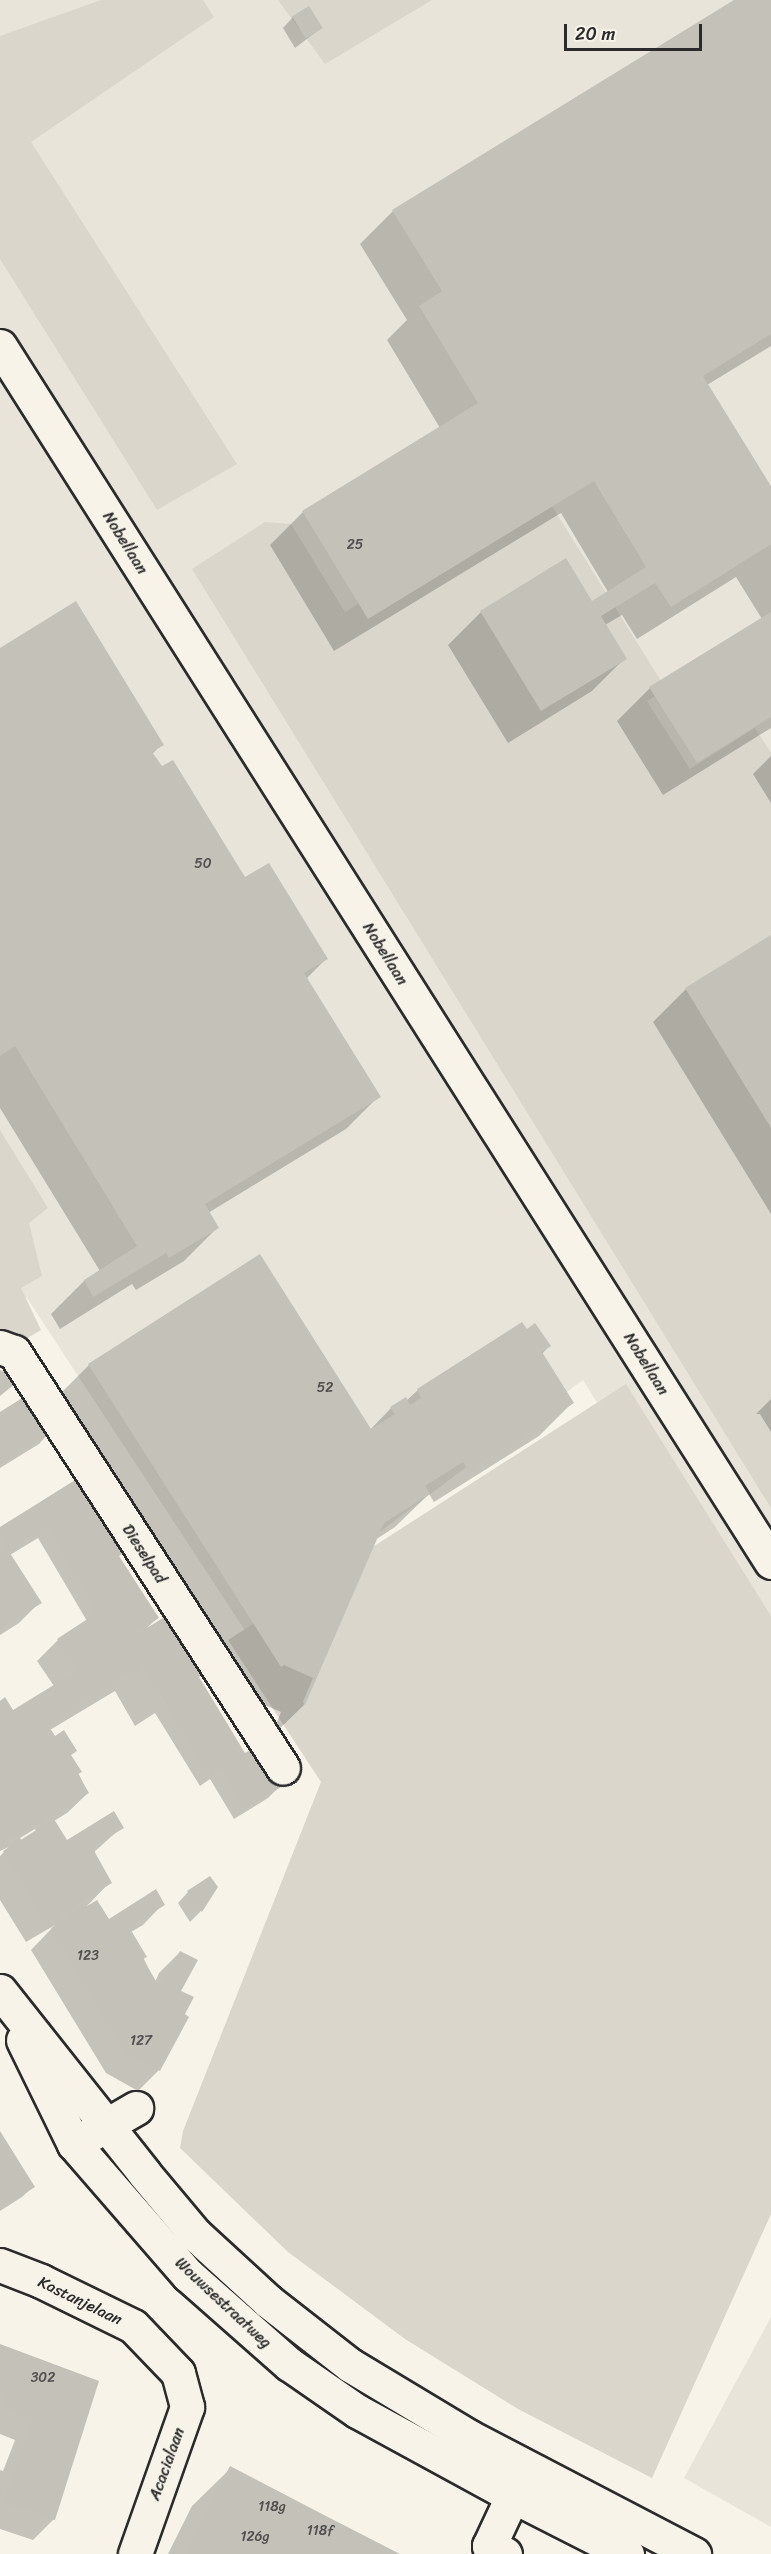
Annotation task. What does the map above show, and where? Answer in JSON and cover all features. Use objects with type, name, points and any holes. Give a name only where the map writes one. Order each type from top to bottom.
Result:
[{"type":"street","name":"Nobellaan","points":[[0,346],[771,1561]]},
{"type":"street","name":"Dieselpad","points":[[0,1347],[14,1352],[283,1768]]},
{"type":"street","name":"Wouwsestraatweg","points":[[0,1992],[195,2234],[268,2301],[350,2365],[470,2437],[694,2554]]},
{"type":"street","name":"Wouwsestraatweg","points":[[0,1992],[75,2144],[188,2275],[289,2364],[357,2411],[513,2496],[627,2554]]},
{"type":"street","points":[[75,2144],[136,2108]]},
{"type":"street","name":"Kastanjelaan","points":[[0,2265],[41,2281],[133,2326],[178,2373]]},
{"type":"street","name":"Acacialaan","points":[[135,2554],[187,2407],[178,2373]]},
{"type":"street","points":[[505,2554],[489,2546],[526,2466]]},
{"type":"shaded area","points":[[0,0],[771,0],[771,1680],[583,1380],[246,1632],[27,1298],[0,1290]]},
{"type":"shaded area","points":[[101,0],[203,0],[214,17],[31,142],[237,464],[157,510],[0,259],[0,36]]},
{"type":"shaded area","points":[[278,0],[432,0],[325,64]]},
{"type":"shaded area","points":[[542,490],[666,689],[647,701],[690,769],[755,728],[771,753],[771,1508],[192,569],[265,522],[291,524],[345,612]]},
{"type":"shaded area","points":[[0,1130],[48,1208],[29,1223],[42,1276],[21,1288],[41,1330],[19,1343],[0,1335]]},
{"type":"shaded area","points":[[626,1384],[771,1616],[771,2214],[652,2478],[518,2409],[405,2339],[288,2252],[180,2148],[183,2131],[321,1782],[228,1640]]},
{"type":"shaded area","points":[[771,2317],[771,2527],[684,2478]]},
{"type":"building","points":[[734,0],[771,0],[771,334],[703,376],[771,486],[771,544],[671,607],[655,583],[601,616],[627,659],[541,711],[480,611],[566,558],[592,601],[646,567],[594,481],[368,619],[302,511],[478,403],[419,306],[442,291],[392,210]]},
{"type":"building","points":[[309,6],[323,28],[306,39],[292,17]]},
{"type":"building","points":[[76,601],[164,745],[152,752],[162,766],[173,760],[245,877],[269,863],[328,959],[304,973],[381,1097],[205,1204],[219,1228],[169,1258],[166,1253],[93,1297],[84,1280],[137,1246],[15,1046],[0,1056],[0,648]]},
{"type":"building","points":[[771,612],[771,717],[697,763],[649,687]]},
{"type":"building","points":[[771,935],[771,1128],[685,988]]},
{"type":"building","points":[[260,1254],[371,1429],[395,1414],[390,1407],[406,1397],[410,1405],[421,1398],[417,1389],[522,1322],[527,1329],[535,1323],[551,1346],[542,1352],[574,1403],[468,1470],[463,1462],[425,1486],[430,1494],[384,1523],[305,1705],[303,1702],[313,1678],[284,1665],[281,1667],[88,1364]]},
{"type":"building","points":[[0,1370],[16,1376],[19,1382],[0,1394]]},
{"type":"building","points":[[27,1395],[51,1433],[0,1465],[0,1412]]},
{"type":"building","points":[[80,1477],[92,1498],[89,1500],[122,1554],[119,1556],[159,1618],[77,1669],[57,1639],[98,1612],[47,1526],[8,1550],[0,1537],[0,1527]]},
{"type":"building","points":[[8,1550],[42,1603],[0,1628],[0,1555]]},
{"type":"building","points":[[168,1615],[204,1673],[199,1677],[245,1753],[252,1749],[281,1787],[245,1809],[221,1769],[211,1776],[143,1664],[46,1722],[55,1736],[64,1730],[77,1751],[71,1755],[82,1772],[78,1774],[89,1793],[0,1844],[0,1701],[5,1697],[13,1710]]},
{"type":"building","points":[[114,1811],[124,1828],[92,1847],[112,1883],[47,1922],[3,1851],[54,1819],[67,1840]]},
{"type":"building","points":[[210,1876],[218,1887],[202,1912],[187,1891]]},
{"type":"building","points":[[156,1889],[165,1905],[129,1927],[147,1957],[143,1959],[160,1988],[180,1951],[198,1960],[181,1991],[194,1997],[185,2014],[189,2017],[160,2071],[126,2053],[51,1928],[97,1900],[109,1919]]},
{"type":"building","points":[[0,2131],[35,2187],[7,2204],[0,2193]]},
{"type":"building","points":[[0,2344],[99,2381],[55,2520],[3,2502],[34,2419],[0,2406],[5,2388],[0,2387]]},
{"type":"building","points":[[230,2466],[324,2515],[400,2554],[185,2554]]}]
